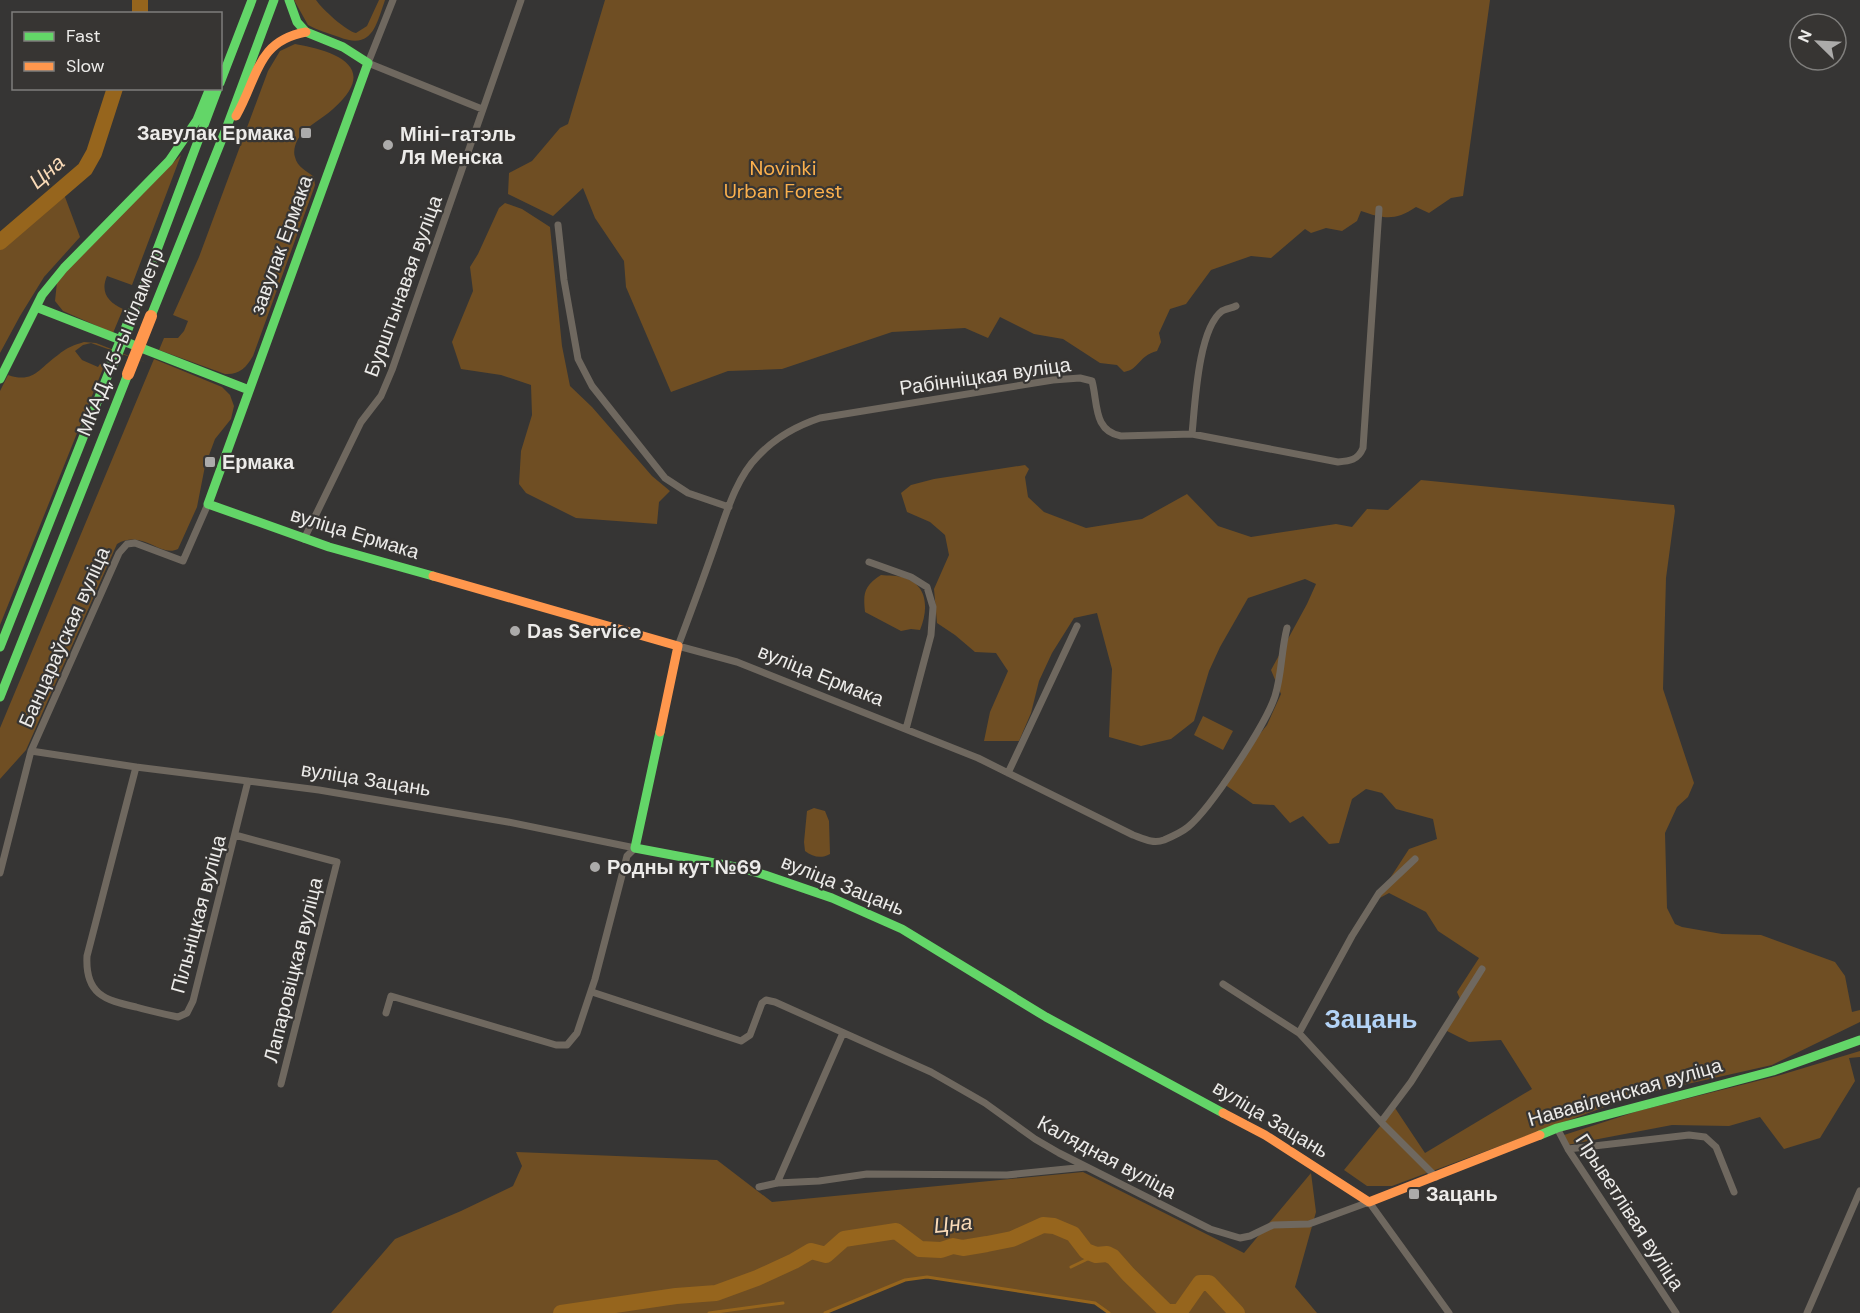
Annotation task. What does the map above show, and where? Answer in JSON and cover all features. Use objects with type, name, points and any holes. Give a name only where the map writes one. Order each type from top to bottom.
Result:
[{"type":"main road","points":[[222,78],[252,0]]},
{"type":"main road","name":"МКАД, 45-ы кіламетр","points":[[0,697],[226,129],[274,0]]},
{"type":"main road","points":[[289,0],[297,22],[306,32],[343,47],[368,63]]},
{"type":"main road","points":[[226,129],[246,102],[266,53],[289,34],[306,32]]},
{"type":"main road","points":[[222,64],[235,44]]},
{"type":"main road","name":"завулак Ермака","points":[[208,504],[368,63]]},
{"type":"main road","points":[[0,379],[42,295],[64,268],[169,161],[197,120],[209,90]]},
{"type":"main road","name":"МКАД, 45-ы кіламетр","points":[[0,647],[134,311],[217,90]]},
{"type":"main road","points":[[36,307],[249,390]]},
{"type":"main road","name":"вуліца Ермака","points":[[208,504],[304,539],[678,646]]},
{"type":"main road","points":[[635,848],[678,646]]},
{"type":"main road","name":"вуліца Зацань","points":[[635,848],[741,868],[832,898],[892,925],[1046,1017],[1265,1135],[1370,1202]]},
{"type":"main road","name":"Нававіленская вуліца","points":[[1370,1202],[1557,1128],[1773,1071],[1860,1040]]},
{"type":"street","name":"завулак Ермака","points":[[368,63],[393,0]]},
{"type":"street","name":"Бурштынавая вуліца","points":[[304,539],[361,422],[381,396],[392,370],[521,0]]},
{"type":"street","points":[[368,63],[482,109]]},
{"type":"street","name":"Рабінніцкая вуліца","points":[[678,646],[729,507],[744,476],[756,458],[769,446],[803,424],[820,418],[1053,380],[1080,378],[1092,381],[1101,424],[1111,434],[1121,436],[1192,434],[1338,462],[1354,459],[1360,455],[1363,448],[1378,209]]},
{"type":"street","points":[[558,225],[564,280],[578,359],[592,386],[665,478],[688,493],[729,507]]},
{"type":"street","points":[[1192,434],[1201,353],[1212,326],[1222,311],[1236,306]]},
{"type":"street","name":"Банцараўская вуліца","points":[[0,873],[31,751],[123,546],[135,543],[183,561],[208,504]]},
{"type":"street","points":[[869,562],[911,577],[927,587],[933,607],[931,635],[906,729]]},
{"type":"street","points":[[1008,773],[1077,626]]},
{"type":"street","name":"вуліца Ермака","points":[[678,646],[737,662],[978,758],[1133,835],[1152,842],[1164,840],[1187,828],[1224,783],[1267,716],[1281,673],[1287,628]]},
{"type":"street","name":"вуліца Зацань","points":[[31,751],[319,790],[484,818],[635,848]]},
{"type":"street","name":"Пільніцкая вуліца","points":[[136,767],[87,956],[87,970],[95,991],[104,997],[114,1002],[178,1017],[187,1013],[193,1001],[248,781]]},
{"type":"street","name":"Лапаровіцкая вуліца","points":[[235,835],[337,862],[281,1084]]},
{"type":"street","points":[[386,1013],[391,996],[556,1045],[565,1045],[575,1037],[592,992],[627,856],[635,848]]},
{"type":"street","points":[[1299,1033],[1352,936],[1379,893],[1416,859]]},
{"type":"street","points":[[1381,1122],[1411,1082],[1482,969]]},
{"type":"street","points":[[1223,984],[1299,1033],[1381,1122],[1436,1177]]},
{"type":"street","name":"Калядная вуліца","points":[[592,992],[741,1041],[750,1035],[761,1005],[766,1000],[775,1002],[931,1072],[985,1103],[1035,1139],[1086,1167],[1209,1229],[1240,1238],[1250,1236],[1272,1225],[1309,1224],[1370,1202]]},
{"type":"street","points":[[777,1184],[843,1033]]},
{"type":"street","name":"Прыветлівая вуліца","points":[[1557,1128],[1568,1149],[1676,1313]]},
{"type":"street","points":[[1568,1149],[1689,1135],[1705,1137],[1716,1147],[1734,1192]]},
{"type":"street","points":[[759,1187],[867,1174],[1007,1175],[1086,1167]]},
{"type":"street","points":[[1806,1313],[1860,1191]]},
{"type":"street","name":"вуліца Зацань","points":[[1370,1202],[1449,1313]]},
{"type":"green space","points":[[294,0],[316,0],[334,19],[356,33],[367,26],[379,0],[385,0],[379,19],[371,33],[366,38],[350,40],[308,25]]},
{"type":"green space","name":"Novinki Urban Forest","points":[[605,0],[1490,0],[1463,196],[1451,198],[1429,213],[1416,207],[1395,217],[1376,216],[1361,211],[1357,221],[1342,231],[1326,228],[1311,233],[1305,229],[1271,258],[1251,256],[1211,270],[1186,304],[1170,309],[1159,333],[1161,342],[1157,351],[1146,356],[1129,370],[1124,372],[1117,365],[1100,363],[1063,339],[1034,334],[1000,317],[988,338],[965,328],[892,332],[782,369],[728,371],[671,392],[626,287],[624,261],[595,218],[583,188],[553,216],[508,194],[509,173],[532,161],[560,128],[568,124]]},
{"type":"green space","points":[[295,44],[325,51],[347,63],[353,72],[353,82],[347,94],[333,109],[305,131],[297,141],[294,150],[296,160],[314,177],[315,185],[253,356],[242,370],[225,374],[159,350],[164,338],[178,338],[184,331],[188,321],[173,315],[199,257],[268,71],[280,51]]},
{"type":"green space","points":[[181,155],[132,285],[107,276],[105,292],[113,303],[123,309],[113,333],[63,311],[55,301],[57,282],[82,252]]},
{"type":"green space","points":[[62,189],[80,237],[44,277],[0,353],[0,242]]},
{"type":"green space","points":[[505,203],[522,209],[550,227],[562,346],[570,386],[592,407],[652,476],[670,491],[659,502],[657,524],[576,518],[526,493],[519,484],[521,451],[532,415],[531,385],[501,375],[461,369],[452,342],[473,291],[470,267],[499,208]]},
{"type":"green space","points":[[84,342],[96,343],[147,363],[91,343],[75,351],[82,360],[98,367],[100,364],[104,366],[0,625],[0,391],[8,375],[24,378],[30,376],[64,350]]},
{"type":"green space","points":[[154,359],[222,387],[230,395],[234,406],[231,419],[215,439],[205,466],[197,507],[178,549],[165,550],[135,540],[126,540],[117,544],[26,750],[0,779],[0,728]]},
{"type":"green space","points":[[1025,465],[1029,469],[1025,477],[1028,497],[1044,512],[1086,528],[1142,519],[1187,494],[1218,526],[1251,537],[1336,524],[1352,527],[1367,509],[1388,510],[1421,480],[1674,505],[1666,578],[1663,689],[1694,783],[1688,797],[1677,807],[1665,833],[1667,908],[1675,924],[1682,927],[1722,934],[1761,935],[1835,962],[1845,976],[1852,1012],[1860,1010],[1860,1022],[1772,1065],[1634,1096],[1392,1186],[1367,1186],[1344,1170],[1395,1108],[1425,1153],[1532,1089],[1501,1040],[1469,1042],[1443,1029],[1461,1001],[1457,992],[1479,958],[1438,931],[1426,912],[1389,893],[1376,900],[1409,849],[1437,839],[1433,819],[1396,809],[1382,793],[1366,789],[1352,799],[1339,843],[1329,844],[1303,816],[1290,823],[1274,805],[1253,804],[1221,782],[1267,725],[1281,694],[1271,670],[1316,584],[1305,579],[1248,598],[1209,671],[1194,721],[1171,739],[1141,746],[1109,737],[1112,669],[1097,613],[1074,618],[1052,653],[1039,681],[1031,713],[1019,741],[984,741],[990,712],[1008,671],[996,653],[975,652],[937,623],[934,589],[949,555],[945,535],[930,522],[907,512],[901,493],[911,485],[934,479]]},
{"type":"green space","points":[[881,575],[902,577],[919,587],[925,607],[920,630],[901,631],[865,612],[866,590]]},
{"type":"green space","points":[[1203,716],[1233,731],[1223,750],[1194,735]]},
{"type":"green space","points":[[814,808],[825,811],[829,821],[830,854],[820,857],[805,851],[807,811]]},
{"type":"green space","points":[[1860,1051],[1860,1057],[1849,1058],[1855,1081],[1820,1138],[1784,1149],[1760,1117],[1729,1126],[1672,1125],[1567,1145],[1561,1136],[1638,1111],[1777,1076]]},
{"type":"green space","points":[[516,1152],[717,1160],[772,1202],[1083,1172],[1244,1253],[1311,1173],[1316,1212],[1295,1287],[1317,1313],[1107,1313],[1095,1303],[927,1277],[905,1280],[825,1313],[331,1313],[395,1239],[513,1186],[522,1166]]},
{"type":"waterway","name":"Цна","points":[[140,0],[140,12]]},
{"type":"waterway","name":"Цна","points":[[0,242],[85,169],[94,153],[114,90]]},
{"type":"waterway","name":"Цна","points":[[561,1313],[676,1296],[716,1293],[757,1278],[811,1251],[826,1255],[844,1239],[896,1231],[920,1249],[941,1250],[953,1246],[963,1248],[1012,1239],[1043,1225],[1054,1226],[1073,1234],[1086,1251],[1113,1257],[1167,1312],[1181,1310],[1200,1283],[1209,1283],[1237,1313]]},
{"type":"waterway","points":[[1071,1267],[1096,1255]]},
{"type":"waterway","points":[[825,1313],[905,1280],[927,1277],[1095,1303],[1109,1313]]},
{"type":"waterway","points":[[709,1313],[783,1303]]},
{"type":"traffic: fast","points":[[222,78],[252,0]]},
{"type":"traffic: fast","points":[[151,316],[226,129],[274,0]]},
{"type":"traffic: fast","points":[[289,0],[297,22],[306,32]]},
{"type":"traffic: fast","points":[[306,32],[343,47],[368,63],[208,504],[329,547],[433,576]]},
{"type":"traffic: fast","points":[[36,307],[42,295],[64,268],[169,161],[197,120],[209,90]]},
{"type":"traffic: fast","points":[[134,311],[217,90]]},
{"type":"traffic: fast","points":[[0,379],[36,307],[249,390]]},
{"type":"traffic: fast","points":[[111,367],[134,311]]},
{"type":"traffic: fast","points":[[0,647],[111,367]]},
{"type":"traffic: fast","points":[[0,697],[128,374]]},
{"type":"traffic: fast","points":[[660,732],[635,848],[741,868],[765,875],[832,898],[902,929],[1046,1017],[1223,1113]]},
{"type":"traffic: fast","points":[[1540,1135],[1557,1128],[1773,1071],[1860,1040]]},
{"type":"traffic: slow","points":[[236,116],[260,63],[268,53],[277,44],[306,32]]},
{"type":"traffic: slow","points":[[128,374],[151,316]]},
{"type":"traffic: slow","points":[[433,576],[678,646],[660,732]]},
{"type":"traffic: slow","points":[[1223,1113],[1265,1135],[1369,1202],[1540,1135]]},
{"type":"place","name":"Завулак Ермака","points":[[306,133]]},
{"type":"place","name":"Міні-гатэль Ля Менска","points":[[388,145]]},
{"type":"place","name":"Ермака","points":[[210,462]]},
{"type":"place","name":"Das Service","points":[[515,631]]},
{"type":"place","name":"Родны кут №69","points":[[595,867]]},
{"type":"place","name":"Зацань","points":[[1414,1194]]},
{"type":"district","name":"Зацань","points":[[1371,1019]]}]
